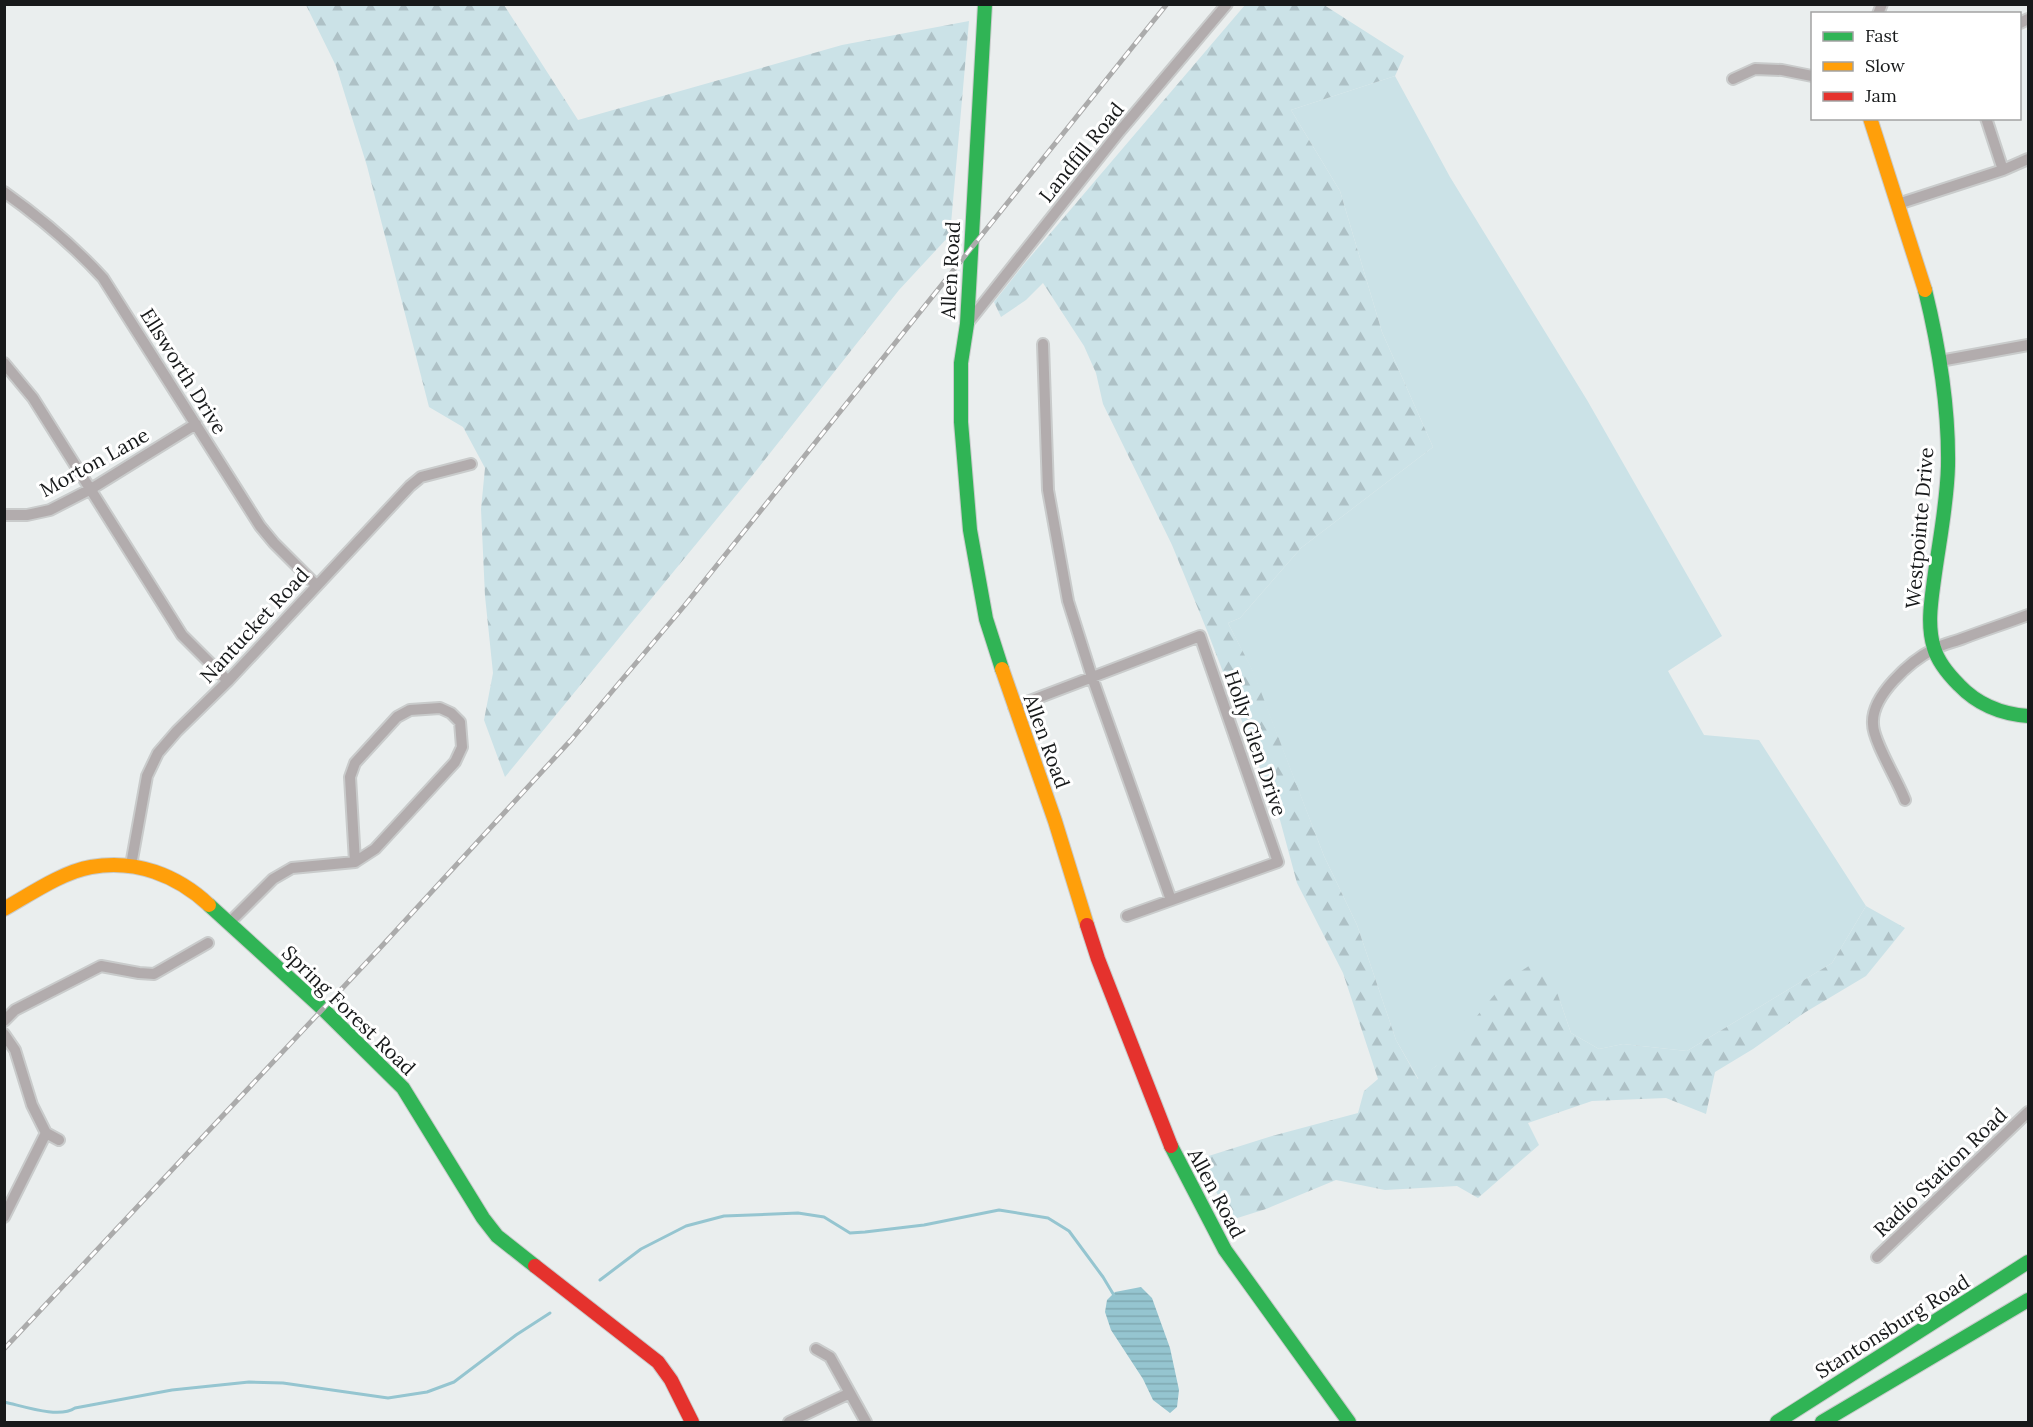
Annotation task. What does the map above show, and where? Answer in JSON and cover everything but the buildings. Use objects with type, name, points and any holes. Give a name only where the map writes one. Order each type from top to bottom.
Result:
[{"type":"main road","name":"Allen Road","points":[[985,4],[967,324],[961,363],[961,422],[970,531],[986,619],[1014,707],[1055,822],[1098,959],[1175,1157],[1225,1250],[1349,1422]]},
{"type":"main road","name":"Westpointe Drive","points":[[1871,120],[1930,310],[1940,361],[1948,452],[1943,518],[1930,607],[1934,649],[1953,679],[1966,693],[1983,705],[2000,712],[2028,716]]},
{"type":"main road","name":"Spring Forest Road","points":[[4,909],[61,878],[90,867],[131,865],[168,876],[195,892],[322,1008],[403,1088],[483,1218],[497,1236],[658,1362],[672,1380],[692,1422]]},
{"type":"main road","name":"Stantonsburg Road","points":[[1777,1422],[2028,1262]]},
{"type":"main road","points":[[1822,1422],[2028,1300]]},
{"type":"street","name":"Landfill Road","points":[[967,324],[1120,131],[1227,4]]},
{"type":"street","points":[[1733,79],[1755,69],[1782,70],[1811,76]]},
{"type":"street","points":[[1987,120],[2003,170]]},
{"type":"street","points":[[1898,204],[2003,170],[2028,159]]},
{"type":"street","name":"Ellsworth Drive","points":[[4,192],[45,220],[75,247],[103,278],[260,526],[316,585]]},
{"type":"street","points":[[1043,344],[1048,489],[1068,601],[1092,677],[1171,900]]},
{"type":"street","points":[[1940,361],[2028,345]]},
{"type":"street","points":[[4,363],[33,398],[182,635],[228,681]]},
{"type":"street","name":"Morton Lane","points":[[4,515],[27,515],[50,510],[91,489],[196,424]]},
{"type":"street","name":"Nantucket Road","points":[[131,865],[147,776],[158,753],[410,486],[421,477],[471,464]]},
{"type":"street","points":[[1905,800],[1896,777],[1874,736],[1872,723],[1875,709],[1882,695],[1918,659],[1934,649],[2028,615]]},
{"type":"street","name":"Holly Glen Drive","points":[[1014,707],[1200,636],[1278,862],[1127,916]]},
{"type":"street","points":[[229,923],[273,879],[292,868],[355,862],[375,849],[455,762],[462,747],[460,722],[451,713],[440,708],[411,710],[397,717],[355,763],[350,777],[355,862]]},
{"type":"street","points":[[4,1021],[15,1010],[101,966],[139,974],[154,974],[208,943]]},
{"type":"street","points":[[4,1034],[15,1050],[32,1105],[46,1133],[59,1140]]},
{"type":"street","name":"Radio Station Road","points":[[1877,1257],[2028,1112]]},
{"type":"street","points":[[4,1217],[46,1133]]},
{"type":"street","points":[[816,1348],[830,1357],[866,1422]]},
{"type":"street","points":[[789,1422],[850,1393]]},
{"type":"green space","points":[[306,5],[504,5],[578,120],[842,45],[969,21],[950,235],[899,290],[752,476],[505,777],[484,720],[493,673],[485,596],[481,509],[485,468],[463,427],[429,407],[367,166],[336,66]]},
{"type":"green space","points":[[1245,5],[1324,5],[1404,56],[1395,76],[1291,110],[1340,191],[1382,332],[1433,447],[1301,548],[1240,618],[1228,623],[1253,671],[1324,856],[1357,925],[1396,1040],[1418,1079],[1436,1066],[1504,983],[1533,963],[1545,970],[1558,995],[1571,1033],[1599,1049],[1623,1044],[1687,1051],[1832,963],[1866,906],[1905,928],[1866,976],[1804,1013],[1753,1049],[1715,1072],[1706,1114],[1666,1098],[1592,1101],[1528,1123],[1539,1145],[1478,1198],[1457,1186],[1385,1190],[1336,1180],[1266,1209],[1231,1220],[1199,1159],[1272,1136],[1358,1113],[1364,1091],[1378,1079],[1343,973],[1297,883],[1280,820],[1208,633],[1172,545],[1103,404],[1096,373],[1084,346],[1043,283],[1026,300],[1001,317],[994,302]]},
{"type":"green space","points":[[1395,76],[1450,177],[1587,400],[1722,636],[1668,671],[1704,735],[1759,740],[1866,906],[1832,963],[1687,1051],[1623,1044],[1599,1049],[1571,1033],[1558,995],[1436,1066],[1419,1080],[1396,1040],[1357,925],[1324,856],[1252,670],[1228,623],[1240,618],[1301,548],[1433,447],[1382,332],[1340,191],[1291,110]]},
{"type":"water","points":[[1141,1287],[1152,1298],[1170,1348],[1179,1390],[1177,1407],[1170,1413],[1153,1400],[1143,1379],[1111,1330],[1105,1312],[1107,1300],[1115,1292]]},
{"type":"waterway","points":[[600,1280],[641,1249],[686,1226],[724,1216],[798,1213],[824,1217],[850,1233],[924,1225],[999,1210],[1048,1218],[1069,1231],[1115,1297]]},
{"type":"waterway","points":[[4,1402],[41,1411],[60,1412],[172,1390],[249,1382],[283,1383],[388,1398],[427,1392],[454,1382],[516,1335],[550,1313]]},
{"type":"railway","points":[[4,1349],[380,948],[571,740],[685,605],[1167,4]]},
{"type":"traffic: fast","points":[[985,4],[967,324],[961,363],[961,422],[970,530],[986,619],[1002,669]]},
{"type":"traffic: fast","points":[[1925,290],[1942,377],[1948,444],[1946,495],[1931,605],[1932,640],[1941,663],[1966,692],[1990,707],[2028,716]]},
{"type":"traffic: fast","points":[[209,905],[322,1008],[403,1088],[483,1218],[497,1236],[535,1266]]},
{"type":"traffic: fast","points":[[1171,1146],[1225,1250],[1349,1422]]},
{"type":"traffic: fast","points":[[1777,1422],[2028,1262]]},
{"type":"traffic: fast","points":[[1822,1422],[2028,1300]]},
{"type":"traffic: slow","points":[[1871,120],[1925,290]]},
{"type":"traffic: slow","points":[[1002,669],[1055,821],[1087,925]]},
{"type":"traffic: slow","points":[[4,909],[69,874],[107,865],[124,865],[155,872],[183,885],[209,905]]},
{"type":"traffic: jam","points":[[1087,925],[1171,1146]]},
{"type":"traffic: jam","points":[[535,1266],[658,1362],[671,1380],[692,1422]]}]
